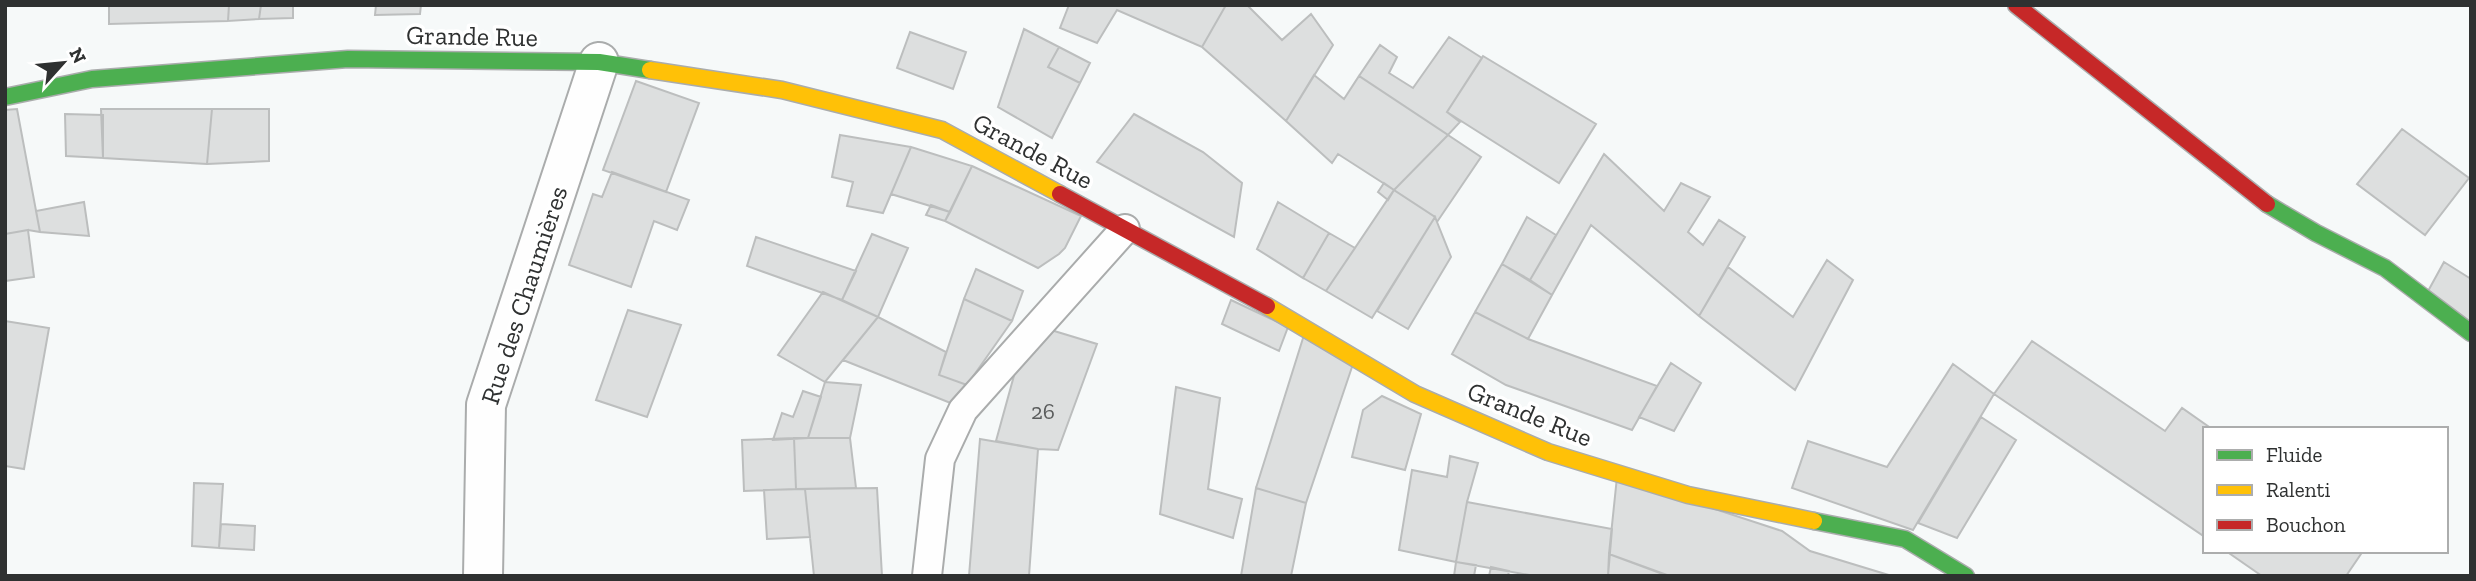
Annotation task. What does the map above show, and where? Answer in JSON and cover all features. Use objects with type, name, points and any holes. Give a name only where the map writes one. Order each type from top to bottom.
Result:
[{"type":"street","points":[[2016,5],[2259,199],[2316,233],[2385,268],[2471,333]]},
{"type":"street","name":"Grande Rue","points":[[5,97],[92,79],[348,60],[599,62],[782,90],[942,130],[1267,306],[1415,394],[1548,452],[1688,495],[1905,539],[1966,576]]},
{"type":"street","name":"Rue des Chaumières","points":[[483,576],[486,405],[599,62]]},
{"type":"lane","points":[[927,576],[940,459],[964,410],[1125,229]]},
{"type":"building","points":[[109,5],[229,5],[228,21],[109,24]]},
{"type":"building","points":[[229,5],[261,5],[259,19],[228,21]]},
{"type":"building","points":[[261,5],[293,5],[293,18],[259,19]]},
{"type":"building","points":[[376,5],[421,5],[420,14],[375,15]]},
{"type":"building","points":[[1069,5],[1226,5],[1202,47],[1117,10],[1097,43],[1060,28]]},
{"type":"building","points":[[1226,5],[1247,5],[1282,40],[1311,14],[1333,45],[1286,121],[1202,47]]},
{"type":"building","points":[[1024,29],[1059,47],[1048,67],[1080,83],[1052,138],[998,107]]},
{"type":"building","points":[[910,32],[966,52],[953,89],[897,68]]},
{"type":"building","points":[[1449,37],[1482,58],[1447,112],[1460,122],[1448,135],[1359,76],[1380,45],[1397,57],[1389,73],[1413,88]]},
{"type":"building","points":[[1059,47],[1090,63],[1080,83],[1048,67]]},
{"type":"building","points":[[1483,56],[1596,124],[1559,183],[1447,112]]},
{"type":"building","points":[[1314,75],[1344,99],[1359,76],[1448,135],[1394,190],[1338,154],[1332,163],[1286,121]]},
{"type":"building","points":[[636,81],[699,103],[666,192],[603,170]]},
{"type":"building","points":[[17,109],[40,232],[28,230],[5,234],[5,110]]},
{"type":"building","points":[[101,109],[212,109],[207,164],[103,158]]},
{"type":"building","points":[[212,109],[269,109],[269,161],[207,164]]},
{"type":"building","points":[[65,114],[103,115],[103,158],[66,156]]},
{"type":"building","points":[[1134,114],[1203,152],[1242,183],[1234,237],[1097,162]]},
{"type":"building","points":[[2402,129],[2469,178],[2425,235],[2357,184]]},
{"type":"building","points":[[840,135],[911,147],[883,213],[847,206],[853,182],[832,177]]},
{"type":"building","points":[[1448,135],[1481,157],[1437,222],[1435,217],[1394,190]]},
{"type":"building","points":[[911,147],[972,166],[950,212],[891,194]]},
{"type":"building","points":[[1604,154],[1664,211],[1681,183],[1710,197],[1688,232],[1703,245],[1719,220],[1745,237],[1699,316],[1591,225],[1552,295],[1530,280]]},
{"type":"building","points":[[972,166],[1081,216],[1065,248],[1038,268],[945,221]]},
{"type":"building","points":[[612,172],[689,200],[677,230],[654,221],[631,287],[569,265],[593,194],[602,197]]},
{"type":"building","points":[[1384,183],[1394,190],[1388,200],[1378,192]]},
{"type":"building","points":[[1394,190],[1435,217],[1372,318],[1326,291]]},
{"type":"building","points":[[84,202],[89,236],[40,232],[36,211]]},
{"type":"building","points":[[1278,202],[1329,233],[1303,278],[1257,249]]},
{"type":"building","points":[[931,205],[950,212],[945,221],[926,215]]},
{"type":"building","points":[[1435,217],[1451,257],[1408,329],[1377,311]]},
{"type":"building","points":[[1527,217],[1556,235],[1530,280],[1502,264]]},
{"type":"building","points":[[28,230],[34,277],[5,281],[5,234]]},
{"type":"building","points":[[1329,233],[1355,248],[1326,291],[1303,278]]},
{"type":"building","points":[[872,234],[908,248],[878,317],[842,300]]},
{"type":"building","points":[[756,237],[856,271],[842,300],[747,266]]},
{"type":"building","points":[[1827,260],[1853,280],[1795,390],[1699,316],[1728,267],[1793,317]]},
{"type":"building","points":[[2444,262],[2471,279],[2471,325],[2427,293]]},
{"type":"building","points":[[1502,264],[1552,295],[1528,339],[1475,312]]},
{"type":"building","points":[[976,269],[1023,291],[1012,321],[964,299]]},
{"type":"building","points":[[823,292],[878,317],[825,382],[778,355]]},
{"type":"building","points":[[964,299],[1012,321],[967,385],[939,375]]},
{"type":"building","points":[[1231,300],[1288,327],[1279,351],[1222,324]]},
{"type":"building","points":[[628,310],[681,325],[647,417],[596,400]]},
{"type":"building","points":[[1475,312],[1528,339],[1657,386],[1632,430],[1506,385],[1452,354]]},
{"type":"building","points":[[878,317],[946,352],[939,375],[967,385],[953,404],[843,360]]},
{"type":"building","points":[[5,321],[49,328],[24,469],[5,466]]},
{"type":"building","points":[[1041,327],[1097,344],[1058,450],[996,441],[1015,372]]},
{"type":"building","points":[[1304,335],[1353,364],[1306,503],[1256,488]]},
{"type":"building","points":[[2032,341],[2165,431],[2182,408],[2209,427],[2203,427],[2203,536],[1994,394]]},
{"type":"building","points":[[1671,363],[1701,383],[1674,431],[1639,417]]},
{"type":"building","points":[[1953,364],[1994,394],[1913,530],[1792,488],[1808,441],[1887,467]]},
{"type":"building","points":[[825,382],[861,385],[850,438],[808,438]]},
{"type":"building","points":[[1176,387],[1220,398],[1208,489],[1242,499],[1233,538],[1160,514]]},
{"type":"building","points":[[803,391],[821,397],[808,438],[773,440],[782,413],[793,417]]},
{"type":"building","points":[[1382,396],[1421,414],[1405,470],[1352,457],[1363,410]]},
{"type":"building","points":[[1981,417],[2016,440],[1957,538],[1918,523]]},
{"type":"building","points":[[794,438],[850,438],[856,488],[796,489]]},
{"type":"building","points":[[794,438],[796,489],[744,491],[742,440]]},
{"type":"building","points":[[980,439],[1038,449],[1029,576],[969,576]]},
{"type":"building","points":[[1450,456],[1478,463],[1467,502],[1456,562],[1399,550],[1412,470],[1447,477]]},
{"type":"building","points":[[1617,477],[1782,531],[1810,551],[1892,576],[1668,576],[1609,554]]},
{"type":"building","points":[[194,483],[223,484],[219,548],[192,546]]},
{"type":"building","points":[[877,488],[882,576],[814,576],[805,489]]},
{"type":"building","points":[[1256,488],[1306,503],[1291,576],[1241,576]]},
{"type":"building","points":[[805,489],[810,537],[767,539],[764,490]]},
{"type":"building","points":[[1467,502],[1612,529],[1608,576],[1535,576],[1456,562]]},
{"type":"building","points":[[221,524],[255,526],[254,550],[219,548]]},
{"type":"building","points":[[2229,553],[2362,553],[2346,576],[2262,576]]},
{"type":"building","points":[[1609,554],[1667,575],[1667,576],[1608,576]]},
{"type":"building","points":[[1456,562],[1476,565],[1474,576],[1454,576]]},
{"type":"building","points":[[1491,567],[1509,571],[1508,576],[1489,576]]},
{"type":"traffic: fast","points":[[5,97],[92,79],[348,59],[599,62],[650,70]]},
{"type":"traffic: fast","points":[[2267,204],[2316,233],[2385,268],[2471,333]]},
{"type":"traffic: fast","points":[[1814,521],[1905,539],[1966,576]]},
{"type":"traffic: slow","points":[[650,70],[782,90],[942,130],[1060,194]]},
{"type":"traffic: slow","points":[[1267,306],[1415,394],[1548,452],[1688,495],[1814,521]]},
{"type":"traffic: jam","points":[[2016,5],[2267,204]]},
{"type":"traffic: jam","points":[[1060,194],[1267,306]]}]
